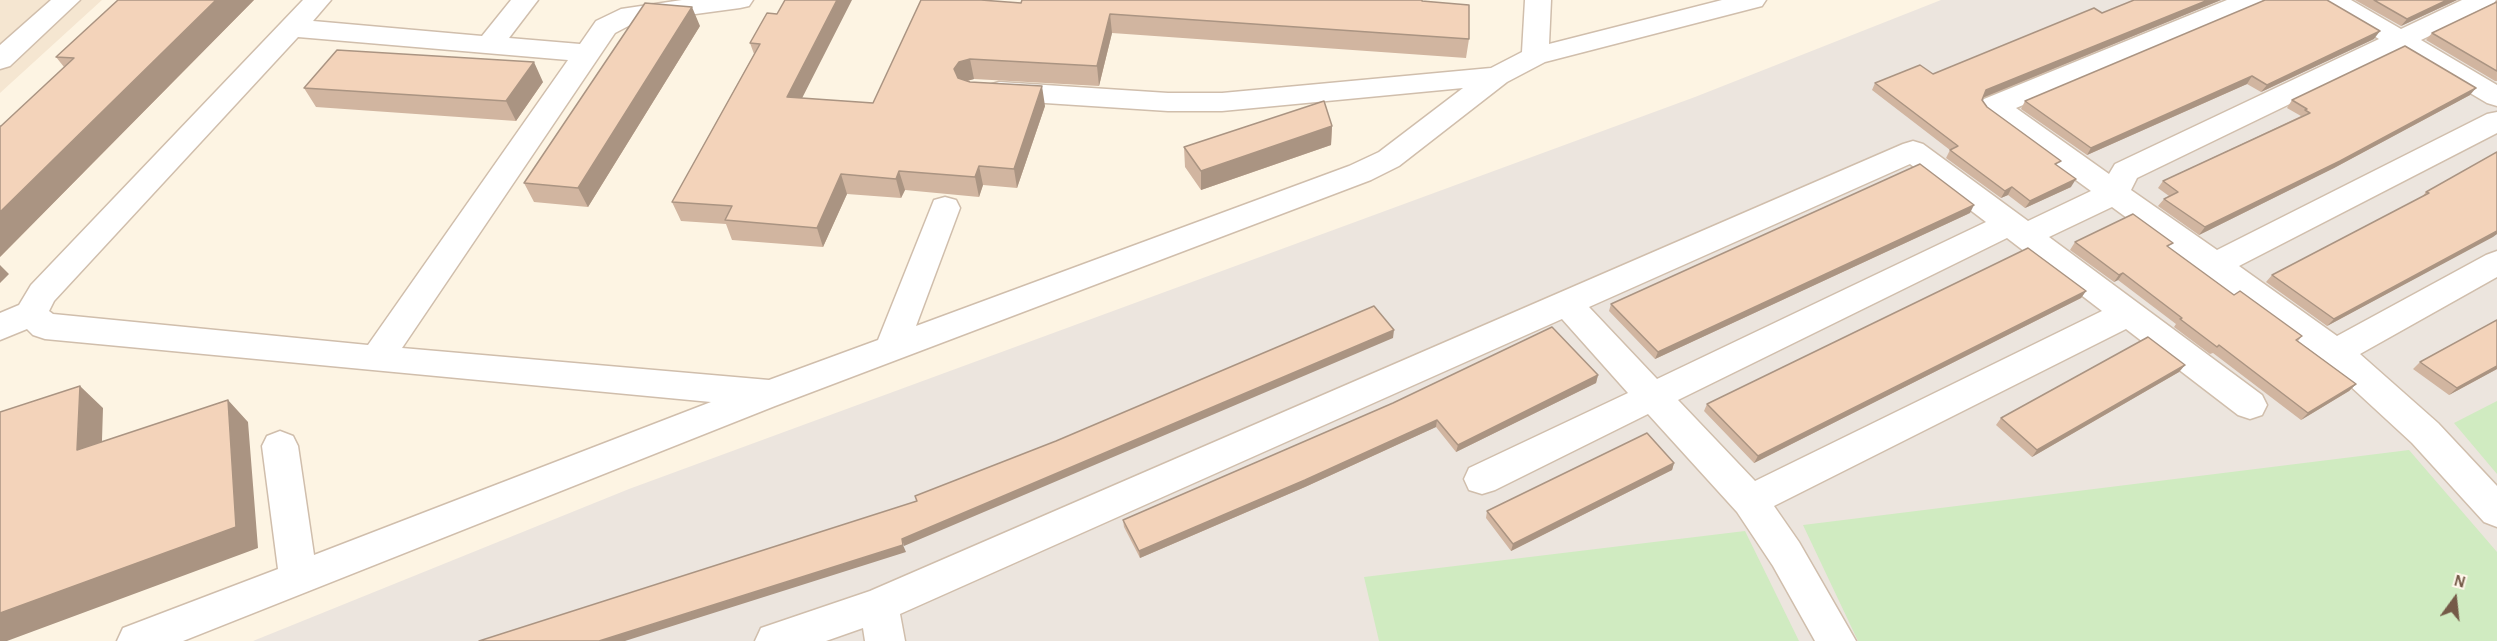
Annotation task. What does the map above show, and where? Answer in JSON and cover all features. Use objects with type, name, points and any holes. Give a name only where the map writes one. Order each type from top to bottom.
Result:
[{"type":"street","points":[[0,60],[67,0]]},
{"type":"street","points":[[0,327],[31,314],[42,293],[318,0]]},
{"type":"street","points":[[489,45],[525,0]]},
{"type":"street","points":[[377,359],[605,27],[630,15],[740,0]]},
{"type":"street","points":[[137,641],[770,394],[1360,173],[1389,159],[1497,76],[1535,56],[1713,6],[1753,0]]},
{"type":"street","points":[[2250,0],[1994,106],[2335,352],[2425,433],[2497,511]]},
{"type":"street","points":[[2331,0],[2497,97]]},
{"type":"street","points":[[1482,479],[2017,230],[2114,193],[2126,171],[2483,0]]},
{"type":"street","points":[[1530,3],[1535,56]]},
{"type":"street","points":[[292,28],[588,53]]},
{"type":"street","points":[[974,90],[1168,102],[1222,102],[1497,76]]},
{"type":"street","points":[[2215,265],[2497,122]]},
{"type":"street","points":[[775,641],[882,623],[1567,304],[1913,151],[2250,405]]},
{"type":"street","points":[[891,349],[945,208]]},
{"type":"street","points":[[2335,352],[2497,263]]},
{"type":"street","points":[[1567,304],[1750,501],[1786,554],[1836,641]]},
{"type":"street","points":[[1750,501],[2128,313]]},
{"type":"street","points":[[31,314],[45,326],[377,359],[770,394]]},
{"type":"street","points":[[280,446],[298,578]]},
{"type":"shaded area","points":[[0,0],[102,0],[0,93]]},
{"type":"shaded area","points":[[1941,0],[2497,0],[2497,641],[253,641],[629,489],[1695,97]]},
{"type":"green space","points":[[2497,401],[2497,474],[2454,423]]},
{"type":"green space","points":[[2409,450],[2497,552],[2497,641],[1858,641],[1803,525]]},
{"type":"green space","points":[[1745,531],[1799,641],[1379,641],[1364,577]]},
{"type":"building","points":[[118,0],[216,0],[0,212],[0,126],[74,58],[56,57]]},
{"type":"building","points":[[785,0],[837,0],[787,97],[873,103],[921,0],[1021,3],[1022,0],[1422,0],[1469,5],[1469,39],[1110,14],[1097,66],[970,59],[959,62],[954,69],[958,78],[970,82],[1042,86],[1014,169],[979,166],[975,177],[899,171],[896,179],[841,174],[817,228],[725,220],[732,206],[672,202],[760,44],[750,43],[767,13],[777,14]]},
{"type":"building","points":[[2134,0],[2208,0],[1986,90],[1982,100],[1987,107],[2061,161],[2055,164],[2076,179],[2030,201],[2012,187],[2005,191],[1950,150],[1958,146],[1875,83],[1920,65],[1933,74],[2094,8],[2102,13]]},
{"type":"building","points":[[2265,0],[2327,0],[2380,31],[2267,85],[2252,76],[2091,148],[2025,101]]},
{"type":"building","points":[[2374,0],[2447,0],[2407,19]]},
{"type":"building","points":[[2497,2],[2497,71],[2432,33]]},
{"type":"building","points":[[645,3],[692,7],[578,188],[524,183]]},
{"type":"building","points":[[2405,46],[2476,88],[2340,161],[2205,227],[2164,199],[2178,192],[2163,181],[2310,113],[2292,100]]},
{"type":"building","points":[[337,50],[534,62],[506,101],[304,88]]},
{"type":"building","points":[[1324,101],[1332,126],[1201,171],[1184,147]]},
{"type":"building","points":[[2497,152],[2497,231],[2334,319],[2272,275],[2429,193],[2426,192]]},
{"type":"building","points":[[1920,164],[1974,205],[1658,352],[1611,304]]},
{"type":"building","points":[[2133,214],[2173,243],[2167,246],[2234,295],[2240,291],[2302,336],[2296,340],[2356,384],[2308,413],[2219,345],[2217,347],[2180,319],[2182,318],[2123,273],[2119,275],[2075,242]]},
{"type":"building","points":[[2028,248],[2086,291],[1758,456],[1707,404]]},
{"type":"building","points":[[1374,306],[1394,330],[902,539],[903,545],[599,641],[479,641],[917,501],[915,496],[1056,441]]},
{"type":"building","points":[[2497,320],[2497,366],[2457,388],[2420,362]]},
{"type":"building","points":[[1552,327],[1598,375],[1458,445],[1437,420],[1305,480],[1139,551],[1123,520],[1393,403]]},
{"type":"building","points":[[2148,337],[2185,365],[2037,450],[2001,418]]},
{"type":"building","points":[[80,386],[77,450],[228,400],[236,527],[0,613],[0,412]]},
{"type":"building","points":[[1647,433],[1674,463],[1513,544],[1487,511]]}]
